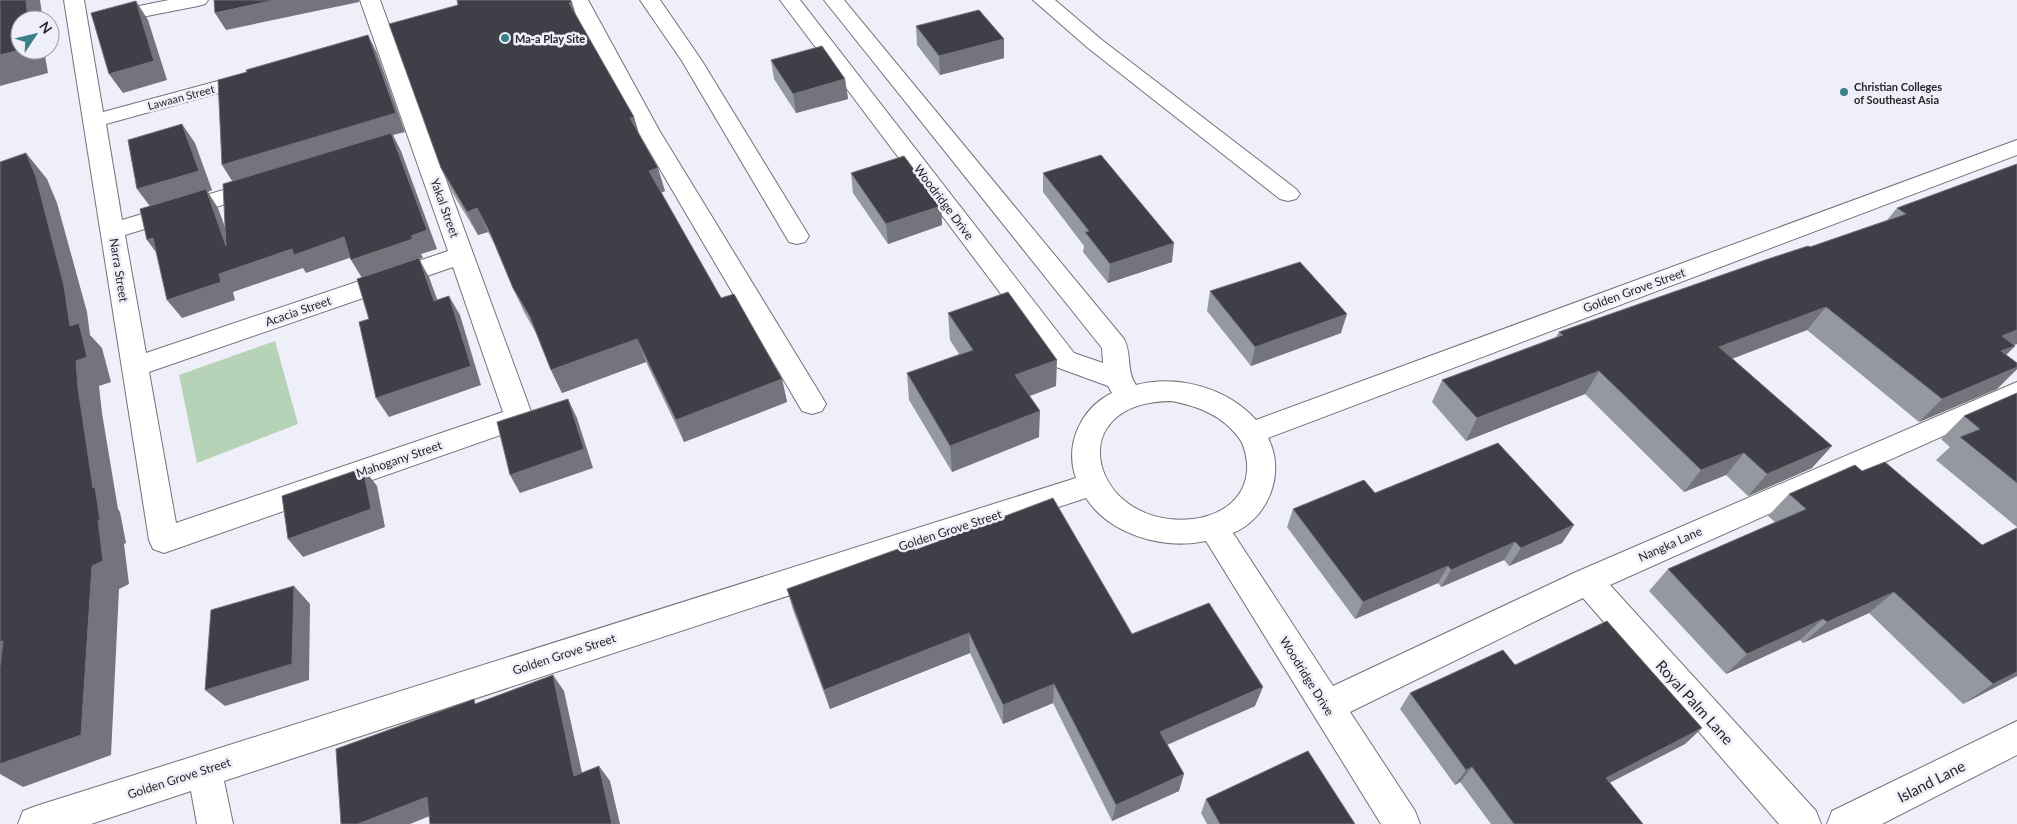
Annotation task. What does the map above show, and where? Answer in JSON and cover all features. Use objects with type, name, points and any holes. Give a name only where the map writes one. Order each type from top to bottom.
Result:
[{"type":"street","name":"Narra Street","points":[[74,0],[164,540]]},
{"type":"street","points":[[78,24],[198,0]]},
{"type":"street","name":"Yakal Street","points":[[370,0],[375,44],[409,139],[461,255],[519,417]]},
{"type":"street","points":[[578,0],[648,130],[812,404]]},
{"type":"street","points":[[650,0],[692,61],[797,236]]},
{"type":"street","name":"Woodridge Drive","points":[[790,0],[1065,360],[1123,388]]},
{"type":"street","points":[[1043,0],[1094,44],[1288,194]]},
{"type":"street","points":[[808,23],[839,7],[1115,346],[1123,388],[1089,432],[1085,457],[1087,471],[1092,484],[1102,498],[1116,511],[1133,521],[1173,532],[1213,528],[1234,518],[1249,505],[1259,488],[1263,469],[1260,451],[1251,433],[1239,420],[1208,399],[1171,391],[1152,392],[1123,388]]},
{"type":"street","name":"Lawaan Street","points":[[94,121],[272,72]]},
{"type":"street","name":"Golden Grove Street","points":[[1251,433],[2017,147]]},
{"type":"street","points":[[113,232],[280,180]]},
{"type":"street","name":"Acacia Street","points":[[135,367],[461,255]]},
{"type":"street","name":"Nangka Lane","points":[[1327,706],[1587,581],[2017,392]]},
{"type":"street","name":"Mahogany Street","points":[[164,540],[519,417]]},
{"type":"street","name":"Golden Grove Street","points":[[36,824],[1092,484]]},
{"type":"street","name":"Woodridge Drive","points":[[1213,528],[1402,824]]},
{"type":"street","name":"Royal Palm Lane","points":[[1587,581],[1803,824]]},
{"type":"street","name":"Island Lane","points":[[1845,824],[2017,737]]},
{"type":"street","points":[[204,770],[215,824]]},
{"type":"green space","points":[[275,341],[298,424],[197,463],[179,375]]},
{"type":"building","points":[[0,0],[26,0],[27,10],[10,10],[10,52],[0,55]]},
{"type":"building","points":[[214,0],[275,0],[215,13]]},
{"type":"building","points":[[457,0],[570,0],[572,2],[569,3],[634,117],[630,118],[658,168],[649,171],[721,298],[734,294],[782,379],[676,420],[637,339],[551,370],[530,317],[513,288],[491,235],[477,208],[467,212],[441,168],[389,24],[458,5]]},
{"type":"building","points":[[136,1],[154,61],[109,74],[91,13]]},
{"type":"building","points":[[979,10],[1004,39],[939,56],[916,26]]},
{"type":"building","points":[[368,35],[396,113],[222,165],[218,80],[247,72],[246,70]]},
{"type":"building","points":[[822,46],[845,79],[793,94],[771,60]]},
{"type":"building","points":[[182,124],[199,171],[137,189],[128,140]]},
{"type":"building","points":[[391,133],[427,230],[411,236],[413,239],[351,260],[344,237],[294,255],[292,249],[219,274],[221,282],[167,300],[153,238],[147,240],[140,209],[206,189],[226,246],[223,184]]},
{"type":"building","points":[[26,153],[36,177],[64,286],[70,326],[79,323],[87,357],[76,361],[78,388],[93,488],[95,487],[100,520],[98,520],[103,561],[92,566],[81,735],[0,764],[0,667],[3,641],[0,642],[0,162]]},
{"type":"building","points":[[1101,155],[1174,243],[1110,264],[1085,232],[1089,231],[1043,173]]},
{"type":"building","points":[[904,156],[941,206],[886,224],[851,173]]},
{"type":"building","points":[[2017,164],[2017,330],[2002,336],[2015,346],[2001,351],[2017,363],[2017,367],[1942,399],[1826,307],[1719,347],[1832,446],[1767,474],[1744,453],[1701,470],[1599,371],[1477,418],[1442,380],[1563,335],[1559,332],[1765,260],[1808,246],[1810,247],[1906,214],[1897,208]]},
{"type":"building","points":[[419,258],[434,301],[449,296],[471,366],[376,398],[359,322],[369,319],[357,279]]},
{"type":"building","points":[[1300,262],[1347,314],[1255,347],[1210,291]]},
{"type":"building","points":[[1008,292],[1057,360],[1015,375],[1040,411],[950,446],[907,373],[973,350],[948,313]]},
{"type":"building","points":[[2017,393],[2017,483],[1960,437],[1980,429],[1964,416]]},
{"type":"building","points":[[568,399],[584,449],[510,475],[497,422]]},
{"type":"building","points":[[1498,443],[1574,525],[1521,548],[1515,542],[1451,570],[1448,566],[1363,602],[1293,509],[1364,480],[1375,493]]},
{"type":"building","points":[[1885,462],[1982,545],[2017,528],[2017,672],[1993,684],[1894,592],[1827,622],[1823,619],[1747,654],[1668,569],[1806,509],[1789,494],[1855,465],[1862,471]]},
{"type":"building","points":[[363,468],[371,509],[288,539],[282,496]]},
{"type":"building","points":[[1053,498],[1132,634],[1209,603],[1263,687],[1160,732],[1184,774],[1116,805],[1054,684],[1003,705],[969,633],[824,690],[787,589],[912,544],[915,550]]},
{"type":"building","points":[[294,586],[292,664],[205,690],[211,610]]},
{"type":"building","points":[[1607,621],[1702,728],[1606,778],[1643,824],[1514,824],[1472,767],[1466,770],[1410,693],[1503,650],[1515,665]]},
{"type":"building","points":[[553,675],[574,776],[599,766],[612,824],[430,824],[427,797],[358,824],[341,824],[336,749],[474,699],[475,704]]},
{"type":"building","points":[[1308,751],[1355,824],[1220,824],[1206,799]]},
{"type":"place","name":"Ma-a Play Site","points":[[505,38]]},
{"type":"place","name":"Christian Colleges of Southeast Asia","points":[[1844,92]]}]
